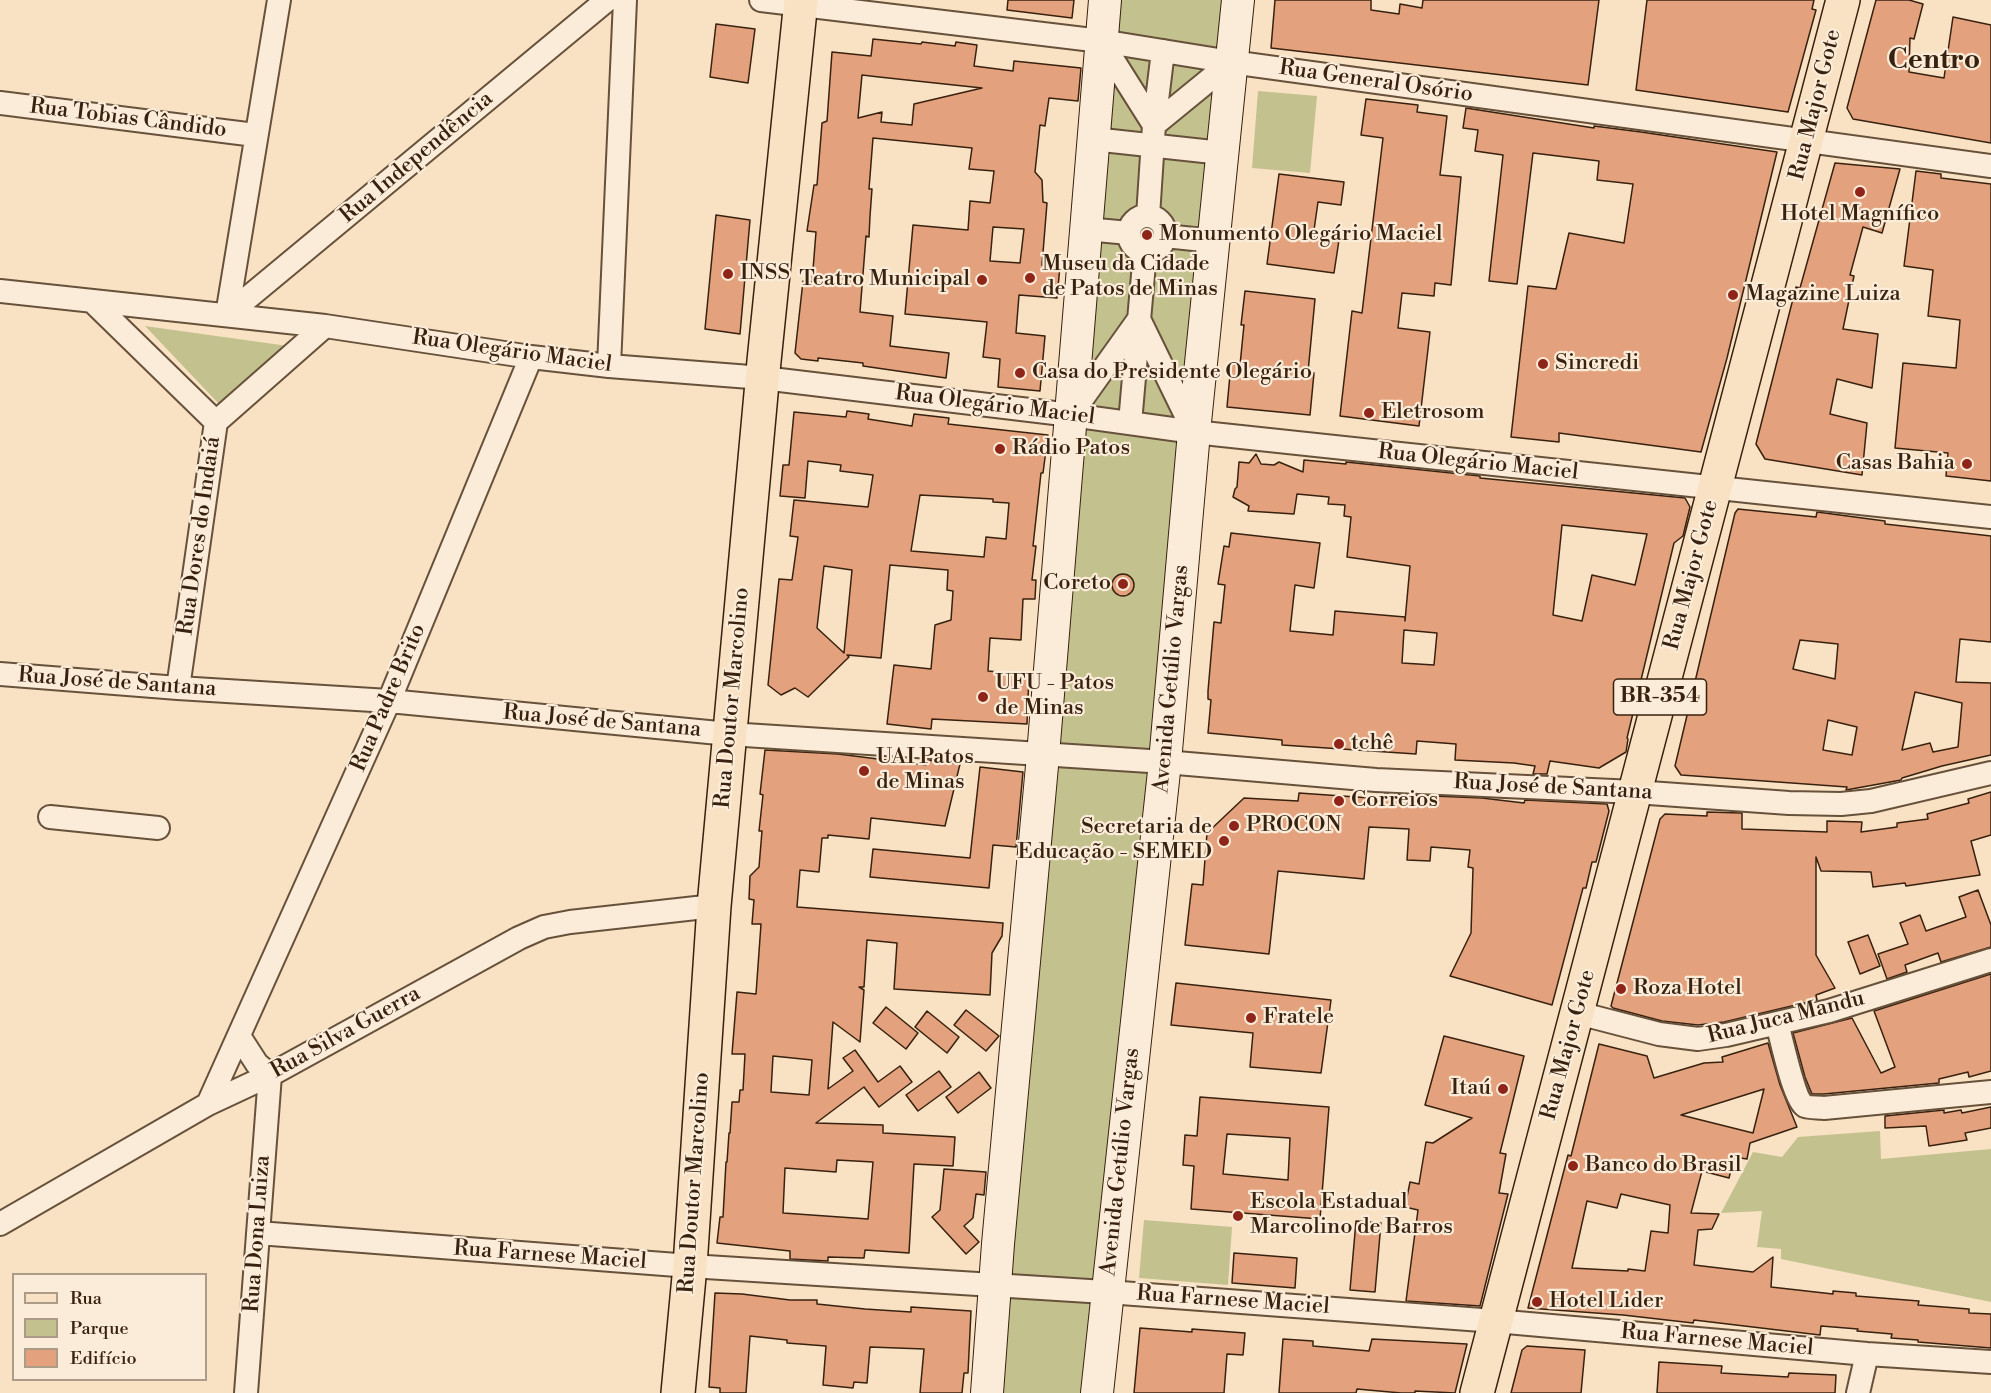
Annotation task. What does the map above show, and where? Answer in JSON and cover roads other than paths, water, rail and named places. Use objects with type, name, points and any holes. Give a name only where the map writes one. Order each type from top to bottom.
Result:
[{"type":"main road","name":"Rua Major Gote","points":[[1477,1393],[1843,0]]},
{"type":"main road","name":"Rua Doutor Marcolino","points":[[678,1393],[690,1266],[714,906],[729,734],[801,2]]},
{"type":"street","points":[[228,315],[255,135],[279,0]]},
{"type":"street","name":"Rua Independência","points":[[228,315],[607,0]]},
{"type":"street","points":[[609,366],[625,0]]},
{"type":"street","name":"Rua General Osório","points":[[761,0],[801,2],[1101,41],[1231,62],[1991,166]]},
{"type":"street","points":[[987,1393],[1043,755],[1105,0]]},
{"type":"street","name":"Avenida Getúlio Vargas","points":[[1097,1393],[1165,762],[1194,432],[1238,0]]},
{"type":"street","points":[[1101,41],[1153,135]]},
{"type":"street","points":[[1148,216],[1153,135],[1163,51]]},
{"type":"street","points":[[1153,135],[1231,62]]},
{"type":"street","name":"Rua Tobias Cândido","points":[[0,103],[255,135]]},
{"type":"street","points":[[1093,139],[1153,135],[1222,153]]},
{"type":"street","points":[[1148,216],[1158,221],[1165,236],[1156,250],[1145,252],[1134,247],[1129,233],[1136,220],[1148,216]]},
{"type":"street","points":[[1086,229],[1129,233]]},
{"type":"street","points":[[1165,236],[1213,241]]},
{"type":"street","points":[[1130,423],[1145,252]]},
{"type":"street","name":"Rua Olegário Maciel","points":[[0,291],[325,326],[531,357],[609,366],[763,378],[1194,432],[1991,517]]},
{"type":"street","points":[[92,301],[216,422]]},
{"type":"street","points":[[1071,415],[1138,319]]},
{"type":"street","points":[[1138,319],[1194,432]]},
{"type":"street","name":"Rua Dores do Indaiá","points":[[178,688],[216,422],[325,326]]},
{"type":"street","name":"Rua Padre Brito","points":[[208,1104],[389,701],[531,357]]},
{"type":"street","name":"Rua José de Santana","points":[[0,674],[389,701],[729,734],[1165,762],[1376,780],[1635,792],[1789,803],[1841,804],[1871,801],[1991,773]]},
{"type":"street","points":[[50,817],[158,828]]},
{"type":"street","name":"Rua Silva Guerra","points":[[0,1224],[208,1104],[270,1076],[519,938],[544,927],[570,922],[714,906]]},
{"type":"street","name":"Rua Juca Mandu","points":[[1578,1013],[1659,1034],[1698,1039],[1829,1011],[1991,960]]},
{"type":"street","points":[[1777,1023],[1795,1090],[1800,1102],[1806,1107],[1824,1108],[1991,1092]]},
{"type":"street","points":[[239,1036],[257,1064],[270,1076]]},
{"type":"street","name":"Rua Dona Luiza","points":[[246,1393],[270,1076]]},
{"type":"street","name":"Rua Farnese Maciel","points":[[258,1233],[690,1266],[1107,1292],[1495,1321],[1867,1354],[1991,1362]]},
{"type":"street","points":[[1858,1393],[1867,1354]]},
{"type":"place","name":"Hotel Magnífico","points":[[1860,192]]},
{"type":"place","name":"Monumento Olegário Maciel","points":[[1147,235]]},
{"type":"place","name":"INSS","points":[[728,274]]},
{"type":"place","name":"Museu da Cidade de Patos de Minas","points":[[1030,278]]},
{"type":"place","name":"Teatro Municipal","points":[[982,280]]},
{"type":"place","name":"Magazine Luiza","points":[[1733,295]]},
{"type":"place","name":"Sincredi","points":[[1543,364]]},
{"type":"place","name":"Casa do Presidente Olegário","points":[[1020,373]]},
{"type":"place","name":"Eletrosom","points":[[1369,413]]},
{"type":"place","name":"Rádio Patos","points":[[1000,449]]},
{"type":"place","name":"Casas Bahia","points":[[1967,464]]},
{"type":"place","name":"Coreto","points":[[1123,584]]},
{"type":"place","name":"UFU - Patos de Minas","points":[[983,697]]},
{"type":"place","name":"tchê","points":[[1339,744]]},
{"type":"place","name":"UAI Patos de Minas","points":[[864,771]]},
{"type":"place","name":"Correios","points":[[1339,801]]},
{"type":"place","name":"PROCON","points":[[1234,826]]},
{"type":"place","name":"Secretaria de Educação - SEMED","points":[[1224,841]]},
{"type":"place","name":"Roza Hotel","points":[[1621,989]]},
{"type":"place","name":"Fratele","points":[[1251,1018]]},
{"type":"place","name":"Itaú","points":[[1503,1089]]},
{"type":"place","name":"Banco do Brasil","points":[[1573,1166]]},
{"type":"place","name":"Escola Estadual Marcolino de Barros","points":[[1238,1216]]},
{"type":"place","name":"Hotel Lider","points":[[1537,1302]]},
{"type":"district","name":"Centro","points":[[1934,61]]}]
